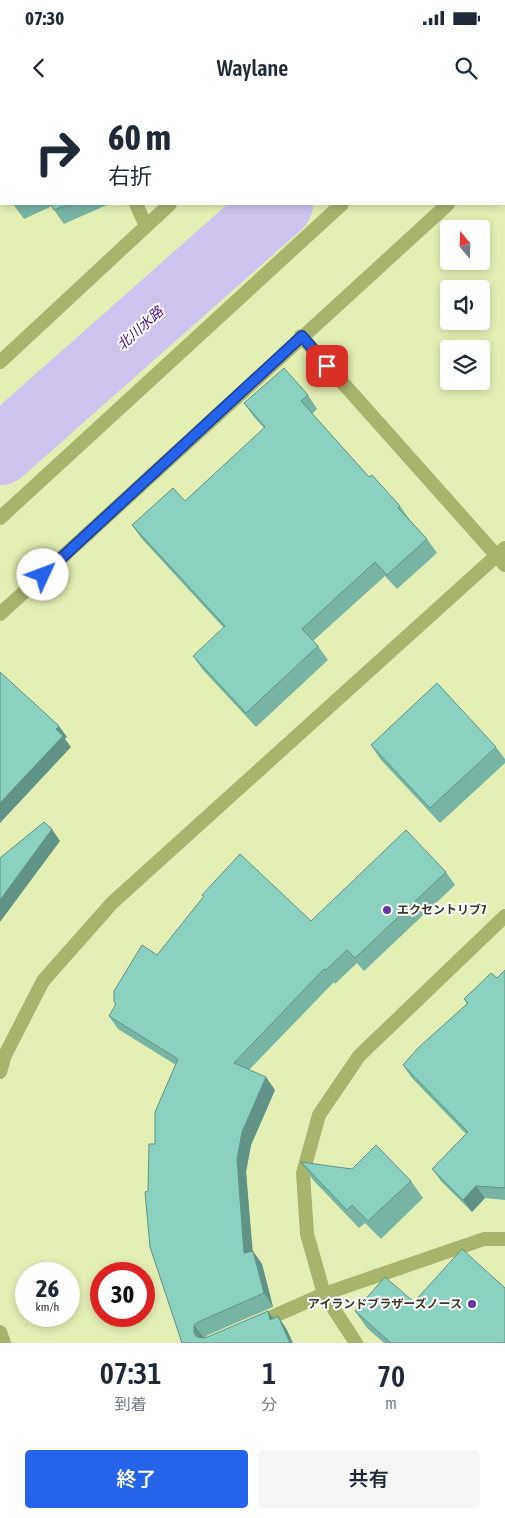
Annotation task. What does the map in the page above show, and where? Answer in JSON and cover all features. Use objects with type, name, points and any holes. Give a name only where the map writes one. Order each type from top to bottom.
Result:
[{"type":"street","points":[[136,205],[146,226]]},
{"type":"street","points":[[0,362],[169,205]]},
{"type":"street","points":[[0,518],[341,205]]},
{"type":"street","points":[[0,614],[447,205]]},
{"type":"street","points":[[0,1072],[5,1055],[43,981],[112,903],[502,556],[302,336]]},
{"type":"street","points":[[356,1343],[324,1294],[307,1234],[303,1173],[319,1115],[359,1056],[505,916]]},
{"type":"street","points":[[246,1328],[324,1294],[484,1239],[505,1240]]},
{"type":"street","points":[[0,1332],[4,1343]]},
{"type":"building","points":[[52,205],[66,205],[54,210]]},
{"type":"building","points":[[284,368],[308,395],[301,401],[369,477],[372,475],[400,506],[398,508],[427,539],[387,575],[375,562],[302,629],[318,646],[246,713],[193,656],[225,626],[132,525],[173,488],[185,501],[265,427],[244,403]]},
{"type":"building","points":[[0,672],[59,726],[56,729],[63,736],[0,803]]},
{"type":"building","points":[[437,683],[496,747],[430,808],[371,745]]},
{"type":"building","points":[[44,822],[52,829],[0,900],[0,858]]},
{"type":"building","points":[[406,830],[446,872],[355,958],[347,950],[326,970],[324,969],[234,1063],[266,1077],[242,1132],[237,1159],[244,1253],[253,1251],[264,1293],[198,1322],[194,1325],[194,1333],[197,1337],[205,1338],[268,1311],[270,1320],[278,1316],[290,1343],[182,1343],[150,1247],[145,1192],[148,1191],[149,1144],[155,1144],[155,1112],[178,1059],[109,1016],[116,1004],[114,1002],[114,991],[142,945],[157,955],[204,896],[202,895],[240,854],[311,921]]},
{"type":"building","points":[[505,970],[505,1188],[476,1186],[463,1200],[432,1169],[468,1132],[403,1065],[418,1048],[468,1003],[464,999],[491,973],[497,978]]},
{"type":"building","points":[[376,1145],[411,1181],[368,1221],[352,1205],[347,1210],[301,1162],[352,1169]]},
{"type":"building","points":[[462,1249],[505,1288],[505,1343],[391,1343],[355,1311],[385,1277],[414,1302]]},
{"type":"waterway","name":"北川水路","points":[[0,451],[278,205]]},
{"type":"place","name":"エクセントリブ7","points":[[387,910]]},
{"type":"place","name":"アイランドブラザーズノース","points":[[472,1304]]},
{"type":"route","points":[[43,575],[302,336],[327,366]]}]
